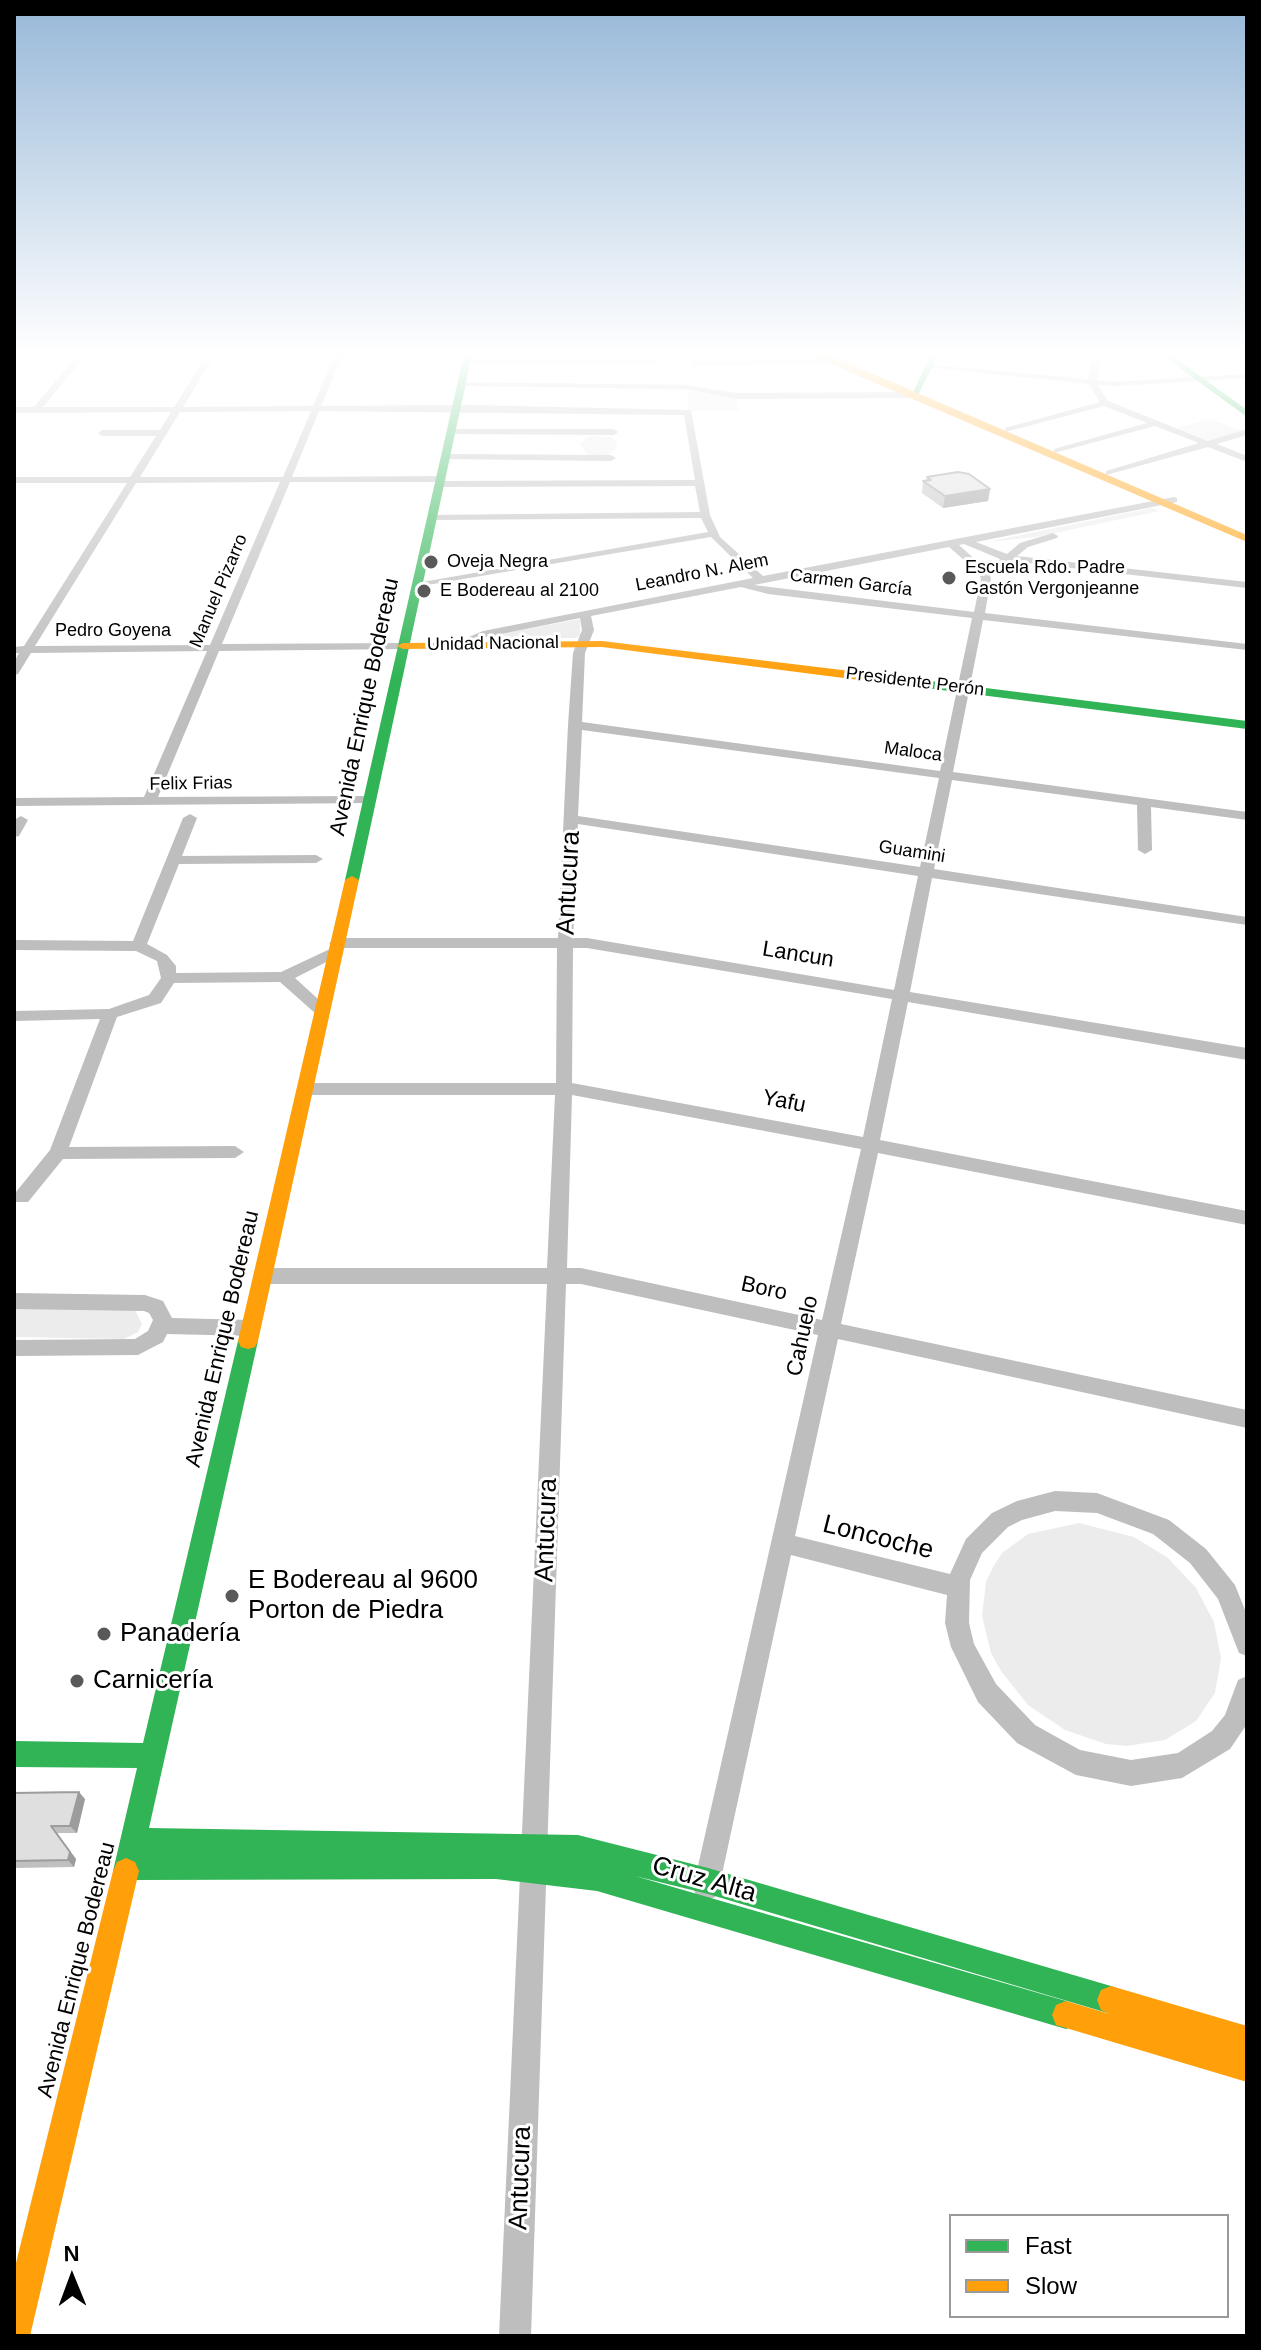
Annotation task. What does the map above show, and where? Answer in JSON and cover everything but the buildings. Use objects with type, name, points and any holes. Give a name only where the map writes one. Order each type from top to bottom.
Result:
[{"type":"main road","name":"Avenida Enrique Bodereau","points":[[14,2336],[28,2216],[127,1867],[306,1089],[445,460]]},
{"type":"main road","points":[[1066,460],[1247,539]]},
{"type":"main road","points":[[1077,460],[1170,506],[1247,531]]},
{"type":"main road","name":"Unidad Nacional","points":[[403,646],[583,643]]},
{"type":"main road","name":"Presidente Perón","points":[[583,643],[1247,725]]},
{"type":"main road","points":[[14,1754],[153,1756]]},
{"type":"main road","name":"Cruz Alta","points":[[133,1841],[534,1858],[1247,2068]]},
{"type":"main road","name":"Cruz Alta","points":[[127,1867],[614,1855],[1247,2040]]},
{"type":"street","points":[[14,671],[147,460]]},
{"type":"street","name":"Manuel Pizarro","points":[[149,802],[294,460]]},
{"type":"street","points":[[611,460],[611,483]]},
{"type":"street","points":[[695,460],[705,515],[713,534],[761,580]]},
{"type":"street","points":[[1109,473],[1154,460]]},
{"type":"street","points":[[14,480],[699,483]]},
{"type":"street","name":"Leandro N. Alem","points":[[461,644],[483,634],[952,544],[1036,540],[1170,506]]},
{"type":"street","name":"Leandro N. Alem","points":[[970,543],[1170,506]]},
{"type":"street","points":[[432,517],[705,515]]},
{"type":"street","points":[[416,584],[713,534]]},
{"type":"street","name":"Leandro N. Alem","points":[[986,579],[1007,558],[1036,540]]},
{"type":"street","points":[[970,543],[1007,558],[1247,585]]},
{"type":"street","points":[[952,544],[984,572],[986,579]]},
{"type":"street","name":"Cahuelo","points":[[701,1906],[871,1143],[986,579]]},
{"type":"street","name":"Carmen García","points":[[738,584],[768,591],[1247,647]]},
{"type":"street","name":"Antucura","points":[[515,2336],[564,1089],[565,941],[574,725],[579,653],[588,630],[585,615]]},
{"type":"street","name":"Pedro Goyena","points":[[14,650],[403,646]]},
{"type":"street","name":"Maloca","points":[[574,725],[1247,816]]},
{"type":"street","name":"Felix Frias","points":[[14,802],[369,800]]},
{"type":"street","points":[[1144,803],[1145,850]]},
{"type":"street","points":[[139,946],[190,818]]},
{"type":"street","name":"Guamini","points":[[572,819],[1247,921]]},
{"type":"street","points":[[174,860],[316,859]]},
{"type":"street","name":"Lancun","points":[[336,948],[565,941],[903,994],[1247,1054]]},
{"type":"street","points":[[14,945],[139,946],[162,958],[168,966],[169,978],[155,999],[110,1014],[14,1016]]},
{"type":"street","points":[[169,978],[284,977],[336,948]]},
{"type":"street","points":[[284,977],[322,1010]]},
{"type":"street","points":[[22,1197],[58,1153],[110,1014]]},
{"type":"street","name":"Yafu","points":[[306,1089],[583,1089],[1247,1218]]},
{"type":"street","points":[[58,1153],[235,1152]]},
{"type":"street","name":"Boro","points":[[263,1276],[557,1274],[829,1327],[1247,1419]]},
{"type":"street","points":[[14,1301],[145,1303],[162,1313],[161,1326],[152,1340],[130,1349],[14,1348]]},
{"type":"street","points":[[161,1326],[251,1328]]},
{"type":"street","points":[[1247,1645],[1227,1593],[1198,1556],[1161,1527],[1119,1508],[1097,1503],[1055,1501],[1017,1511],[1000,1520],[974,1546],[958,1587],[957,1623],[963,1647],[987,1693],[1026,1734],[1076,1762],[1131,1773],[1182,1765],[1221,1740],[1235,1723],[1247,1688]]},
{"type":"street","name":"Loncoche","points":[[784,1543],[958,1587]]},
{"type":"shaded area","points":[[1152,508],[1159,511],[1036,537],[987,542]]},
{"type":"shaded area","points":[[580,619],[580,635],[576,638],[488,639],[488,636]]},
{"type":"shaded area","points":[[14,1307],[135,1310],[142,1324],[138,1332],[124,1339],[14,1337]]},
{"type":"shaded area","points":[[1079,1523],[1134,1537],[1168,1558],[1196,1588],[1214,1622],[1221,1658],[1215,1693],[1196,1721],[1165,1740],[1127,1746],[1106,1744],[1065,1730],[1028,1705],[991,1653],[982,1616],[986,1582],[1002,1553],[1028,1534]]},
{"type":"traffic: fast","points":[[352,880],[445,460]]},
{"type":"traffic: fast","points":[[867,677],[1247,725]]},
{"type":"traffic: fast","points":[[126,1871],[248,1341]]},
{"type":"traffic: fast","points":[[14,1754],[153,1756]]},
{"type":"traffic: fast","points":[[133,1841],[578,1848],[708,1881],[1111,2000]]},
{"type":"traffic: fast","points":[[127,1867],[496,1866],[597,1878],[1066,2015]]},
{"type":"traffic: slow","points":[[1064,460],[1247,539]]},
{"type":"traffic: slow","points":[[403,646],[602,644],[867,677]]},
{"type":"traffic: slow","points":[[248,1341],[352,880]]},
{"type":"traffic: slow","points":[[14,2336],[126,1871]]},
{"type":"traffic: slow","points":[[1111,2000],[1247,2040]]},
{"type":"traffic: slow","points":[[1066,2015],[1247,2068]]},
{"type":"place","name":"Oveja Negra","points":[[431,562]]},
{"type":"place","name":"Escuela Rdo. Padre Gastón Vergonjeanne","points":[[949,578]]},
{"type":"place","name":"E Bodereau al 2100","points":[[424,591]]},
{"type":"place","name":"E Bodereau al 9600 Porton de Piedra","points":[[232,1596]]},
{"type":"place","name":"Panadería","points":[[104,1634]]},
{"type":"place","name":"Carnicería","points":[[77,1681]]}]
